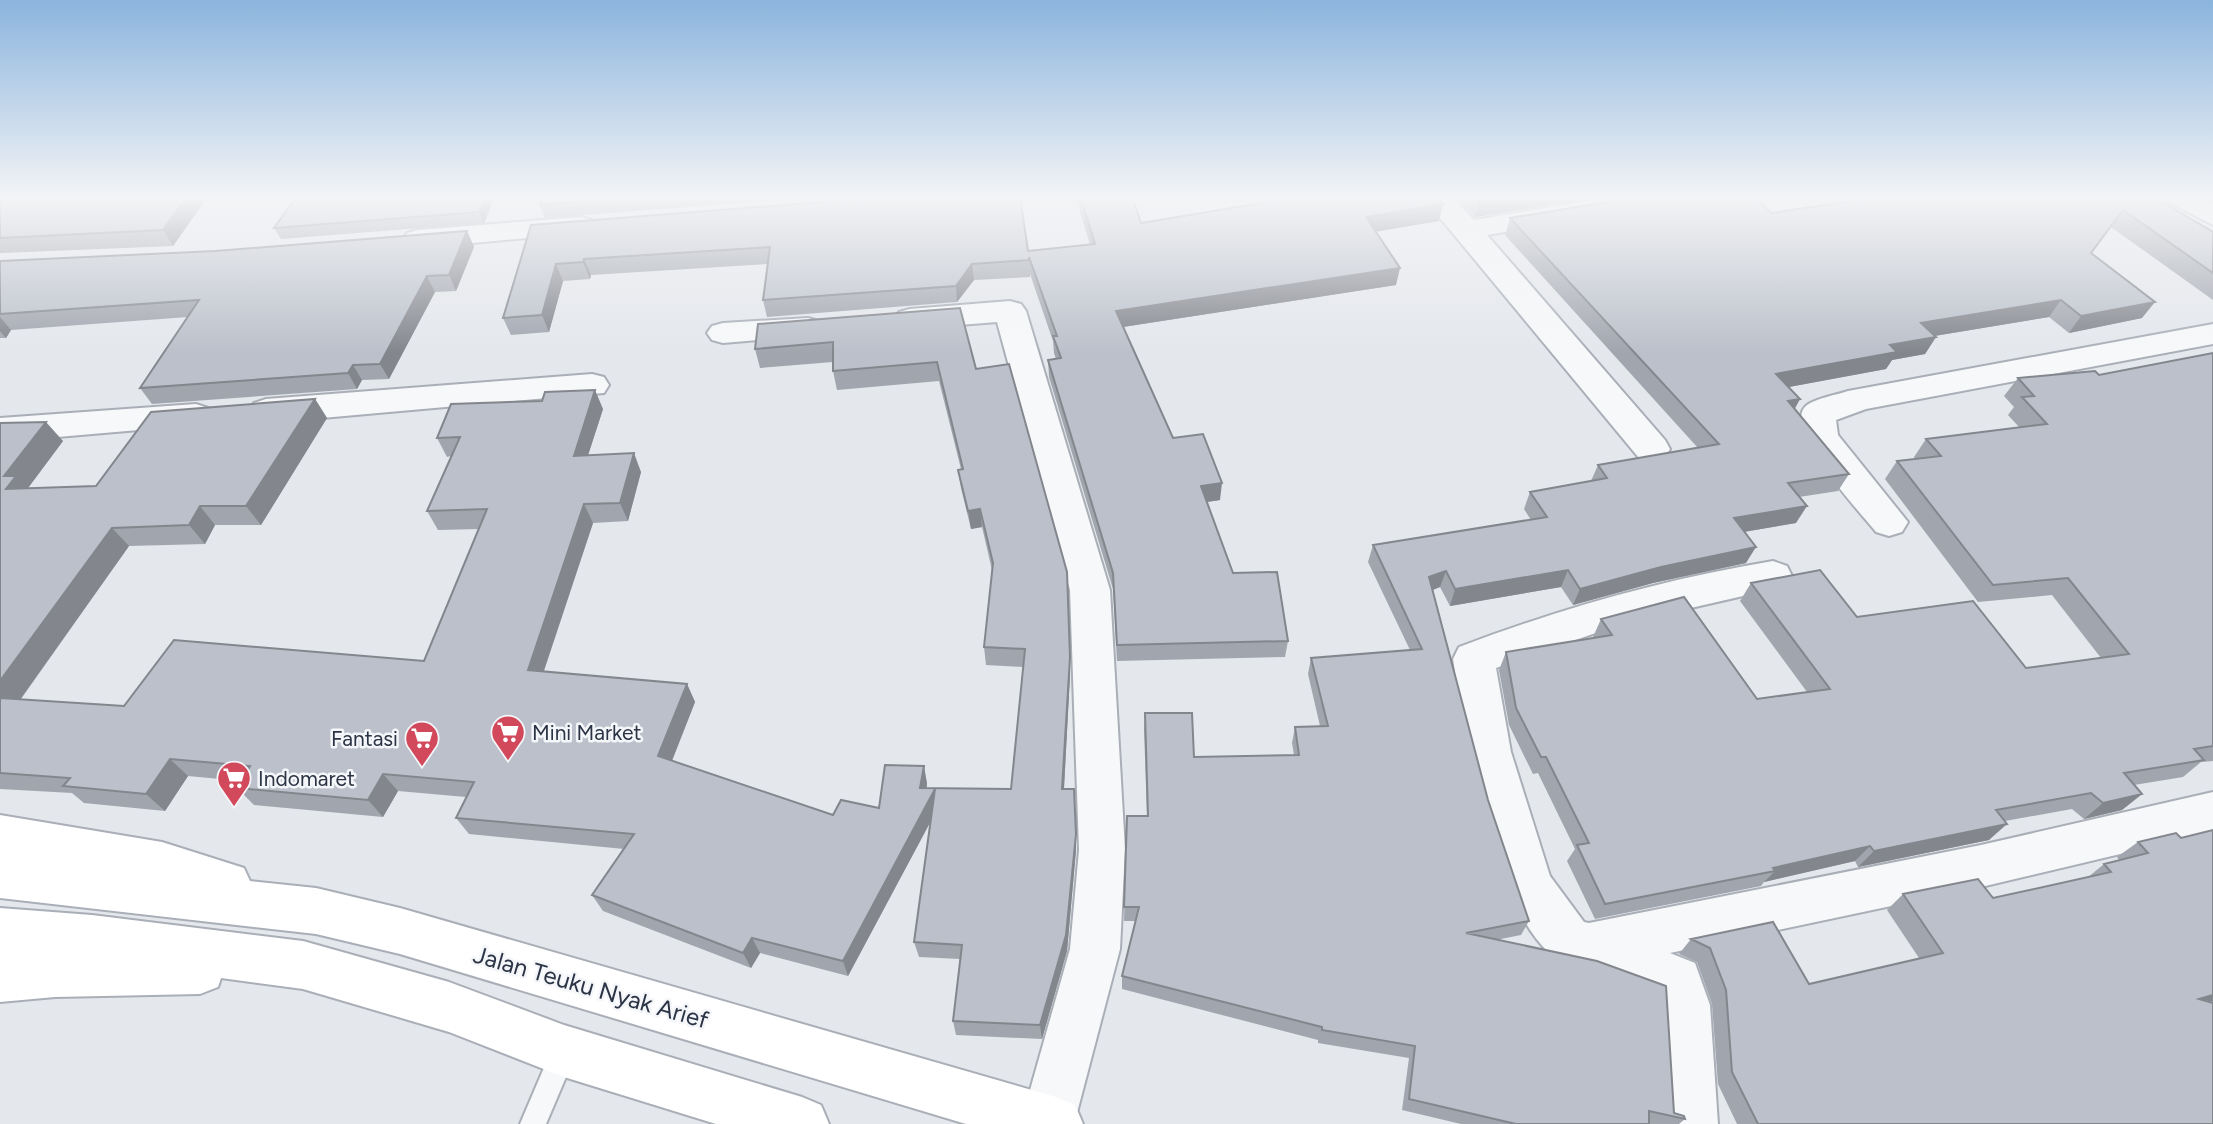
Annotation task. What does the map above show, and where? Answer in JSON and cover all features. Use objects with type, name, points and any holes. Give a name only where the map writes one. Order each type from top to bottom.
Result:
[{"type":"main road","points":[[0,836],[162,863],[316,911]]},
{"type":"main road","name":"Jalan Teuku Nyak Arief","points":[[0,876],[119,887],[316,911],[400,931],[1052,1123]]},
{"type":"main road","points":[[0,931],[92,938],[303,965],[449,1007],[564,1051],[802,1124]]},
{"type":"main road","points":[[0,978],[55,973],[303,965]]},
{"type":"street","points":[[1483,248],[1652,449]]},
{"type":"street","points":[[723,333],[1010,311],[1090,590],[1102,850],[1095,949],[1052,1123]]},
{"type":"street","points":[[1889,522],[1821,438],[1818,414],[1872,397],[2213,334]]},
{"type":"street","points":[[0,430],[592,385]]},
{"type":"street","points":[[1691,1124],[1685,1005],[1677,980],[1567,938],[1530,887],[1489,752],[1474,659],[1530,636],[1647,601],[1773,576]]},
{"type":"street","points":[[1588,947],[1981,866],[2213,812]]},
{"type":"lane","points":[[533,1124],[564,1051]]},
{"type":"building","points":[[247,248],[460,248],[449,275],[427,276],[380,364],[353,365],[348,373],[140,388],[199,300],[0,314],[0,261]]},
{"type":"building","points":[[524,248],[747,248],[584,259],[583,262],[556,264],[542,315],[503,318]]},
{"type":"building","points":[[770,248],[1028,248],[1028,251],[1052,248],[1387,248],[1400,268],[1116,311],[1173,438],[1203,434],[1222,483],[1201,486],[1233,573],[1277,572],[1288,641],[1117,645],[1113,573],[1048,360],[1061,358],[1053,336],[1057,336],[1029,257],[1029,260],[972,264],[956,286],[763,300]]},
{"type":"building","points":[[1538,248],[2094,248],[2091,253],[2155,302],[2081,316],[2061,300],[1921,323],[1936,337],[1890,345],[1897,352],[1776,374],[1800,399],[1788,401],[1849,474],[1788,483],[1807,506],[1734,518],[1756,547],[1661,567],[1580,589],[1568,570],[1455,589],[1446,571],[1429,577],[1488,800],[1529,921],[1466,933],[1597,961],[1666,986],[1674,1113],[1684,1116],[1685,1119],[1649,1111],[1649,1124],[1516,1124],[1409,1099],[1415,1046],[1322,1030],[1322,1027],[1122,976],[1139,907],[1124,907],[1127,816],[1148,816],[1145,713],[1192,713],[1194,757],[1299,755],[1295,727],[1328,726],[1311,658],[1422,649],[1373,545],[1547,517],[1530,492],[1607,478],[1598,465],[1719,444]]},
{"type":"building","points":[[2178,248],[2213,248],[2213,273]]},
{"type":"building","points":[[960,308],[976,369],[1009,364],[1067,572],[1070,657],[1062,789],[1074,789],[1076,834],[1066,935],[1040,1025],[953,1021],[962,945],[914,942],[935,789],[843,961],[752,938],[743,953],[592,895],[634,834],[456,818],[474,782],[383,774],[368,800],[237,788],[250,766],[170,759],[146,794],[63,786],[70,778],[0,773],[0,698],[124,706],[174,640],[424,661],[487,509],[427,511],[460,437],[437,438],[451,404],[542,401],[545,392],[595,390],[574,456],[634,453],[620,503],[584,504],[528,670],[687,684],[658,756],[833,815],[841,800],[879,808],[885,765],[924,766],[920,788],[1011,789],[1025,649],[984,647],[993,563],[980,509],[968,511],[958,470],[963,469],[937,362],[833,371],[833,342],[755,349],[758,324]]},
{"type":"building","points":[[2213,353],[2213,746],[2194,749],[2204,760],[2124,773],[2142,794],[2103,803],[2091,793],[1996,810],[2007,824],[1874,851],[1870,846],[1773,868],[1775,871],[1605,904],[1577,845],[1589,843],[1546,757],[1541,757],[1516,708],[1506,652],[1612,635],[1601,619],[1684,597],[1757,699],[1830,689],[1751,583],[1820,570],[1857,617],[1973,601],[2026,668],[2129,654],[2068,578],[1993,585],[1897,461],[1941,456],[1926,439],[2047,424],[2022,397],[2034,396],[2018,378],[2095,371],[2099,375]]},
{"type":"building","points":[[315,399],[246,506],[200,506],[189,525],[112,528],[0,681],[0,423],[46,422],[4,476],[16,476],[6,489],[96,486],[151,412]]},
{"type":"building","points":[[2213,830],[2213,995],[2199,999],[2213,1003],[2213,1124],[1758,1124],[1732,1072],[1726,990],[1710,948],[1691,939],[1773,922],[1809,984],[1943,953],[1903,894],[1978,879],[1993,898],[2111,872],[2104,864],[2148,853],[2138,842],[2176,833],[2181,838]]},
{"type":"place","name":"Mini Market","points":[[508,762]]},
{"type":"place","name":"Fantasi","points":[[422,768]]},
{"type":"place","name":"Indomaret","points":[[234,808]]}]
